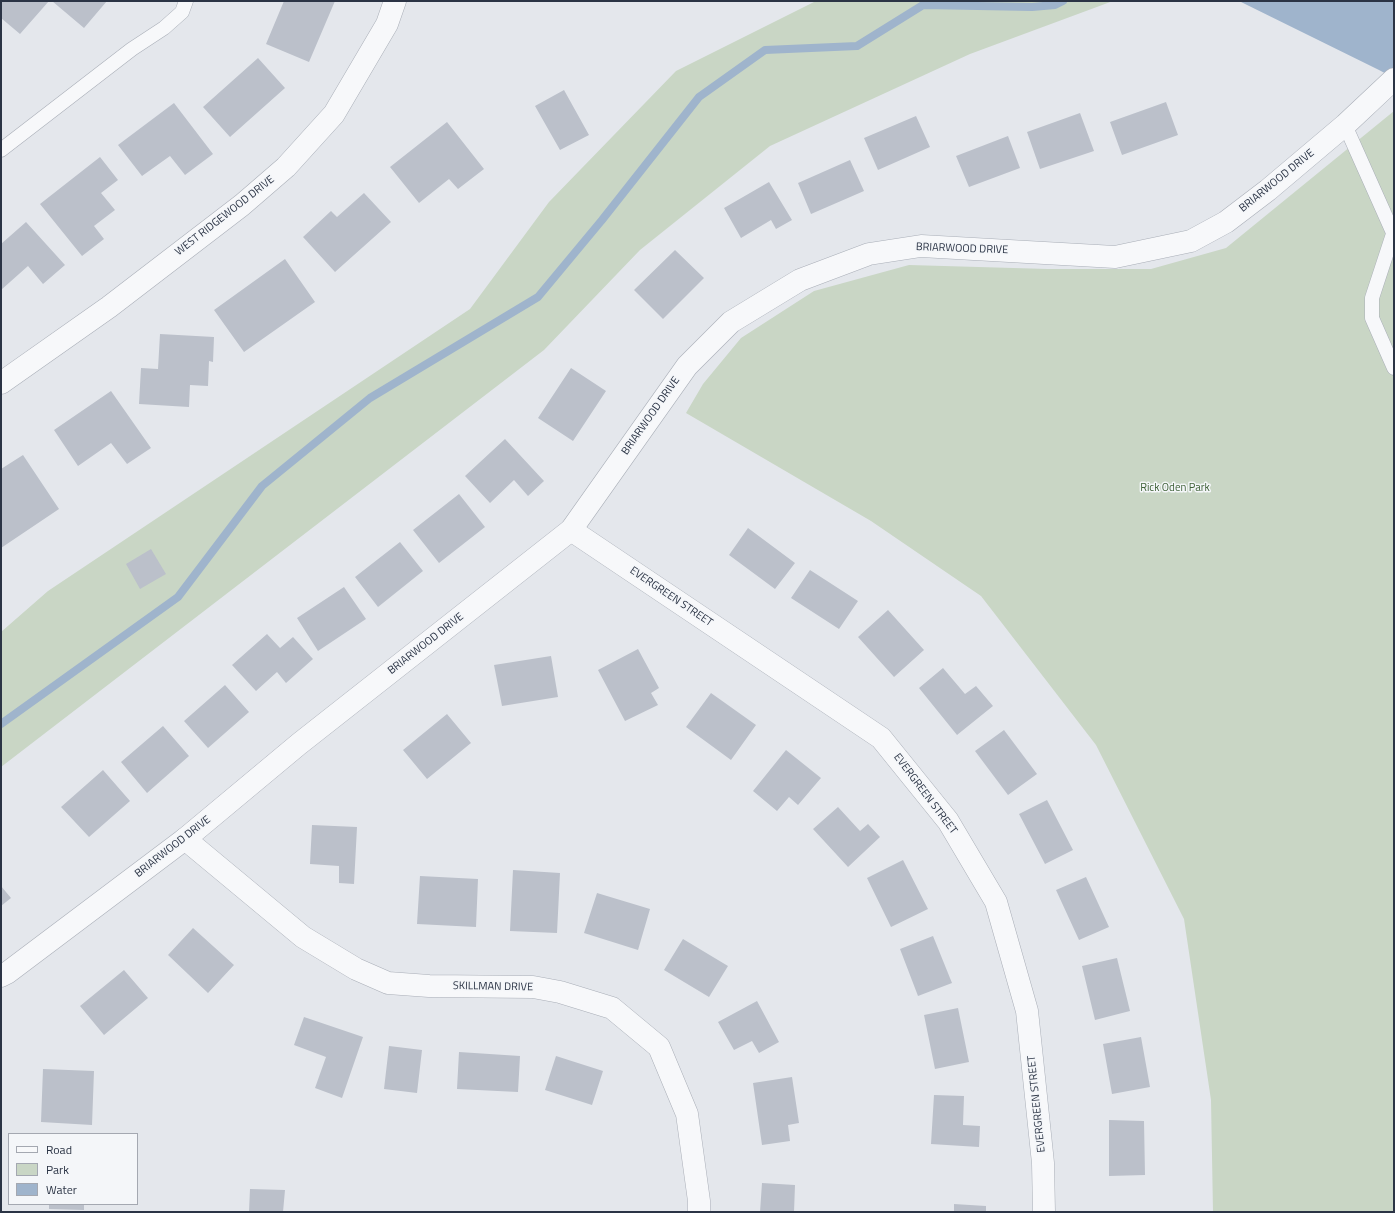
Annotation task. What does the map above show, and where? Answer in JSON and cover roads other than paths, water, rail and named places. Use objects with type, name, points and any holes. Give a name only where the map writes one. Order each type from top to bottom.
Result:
[{"type":"street","name":"WEST RIDGEWOOD DRIVE","points":[[1,383],[115,302],[242,205],[286,167],[334,114],[387,24],[395,1]]},
{"type":"street","name":"BRIARWOOD DRIVE","points":[[1,976],[185,839],[306,740],[571,530],[687,366],[731,322],[800,280],[869,254],[920,246],[1115,257],[1191,241],[1226,222],[1268,190],[1345,125],[1387,86]]},
{"type":"street","name":"EVERGREEN STREET","points":[[571,530],[881,738],[948,821],[996,902],[1027,1011],[1043,1163],[1044,1212]]},
{"type":"street","name":"SKILLMAN DRIVE","points":[[185,839],[303,937],[356,969],[388,983],[429,986],[533,987],[560,992],[612,1008],[659,1047],[687,1114],[699,1201],[699,1212]]},
{"type":"lane","points":[[1,150],[132,49],[164,28],[182,12],[186,1]]},
{"type":"lane","points":[[1345,125],[1393,234],[1372,298],[1372,318],[1394,368]]},
{"type":"water","points":[[1239,1],[1394,1],[1394,78],[1379,70]]},
{"type":"waterway","points":[[1,724],[178,597],[262,486],[370,398],[538,297],[602,220],[699,97],[765,50],[857,46],[923,5],[1032,7],[1055,5],[1063,1]]},
{"type":"park label","name":"Rick Oden Park","points":[[1175,488]]}]
